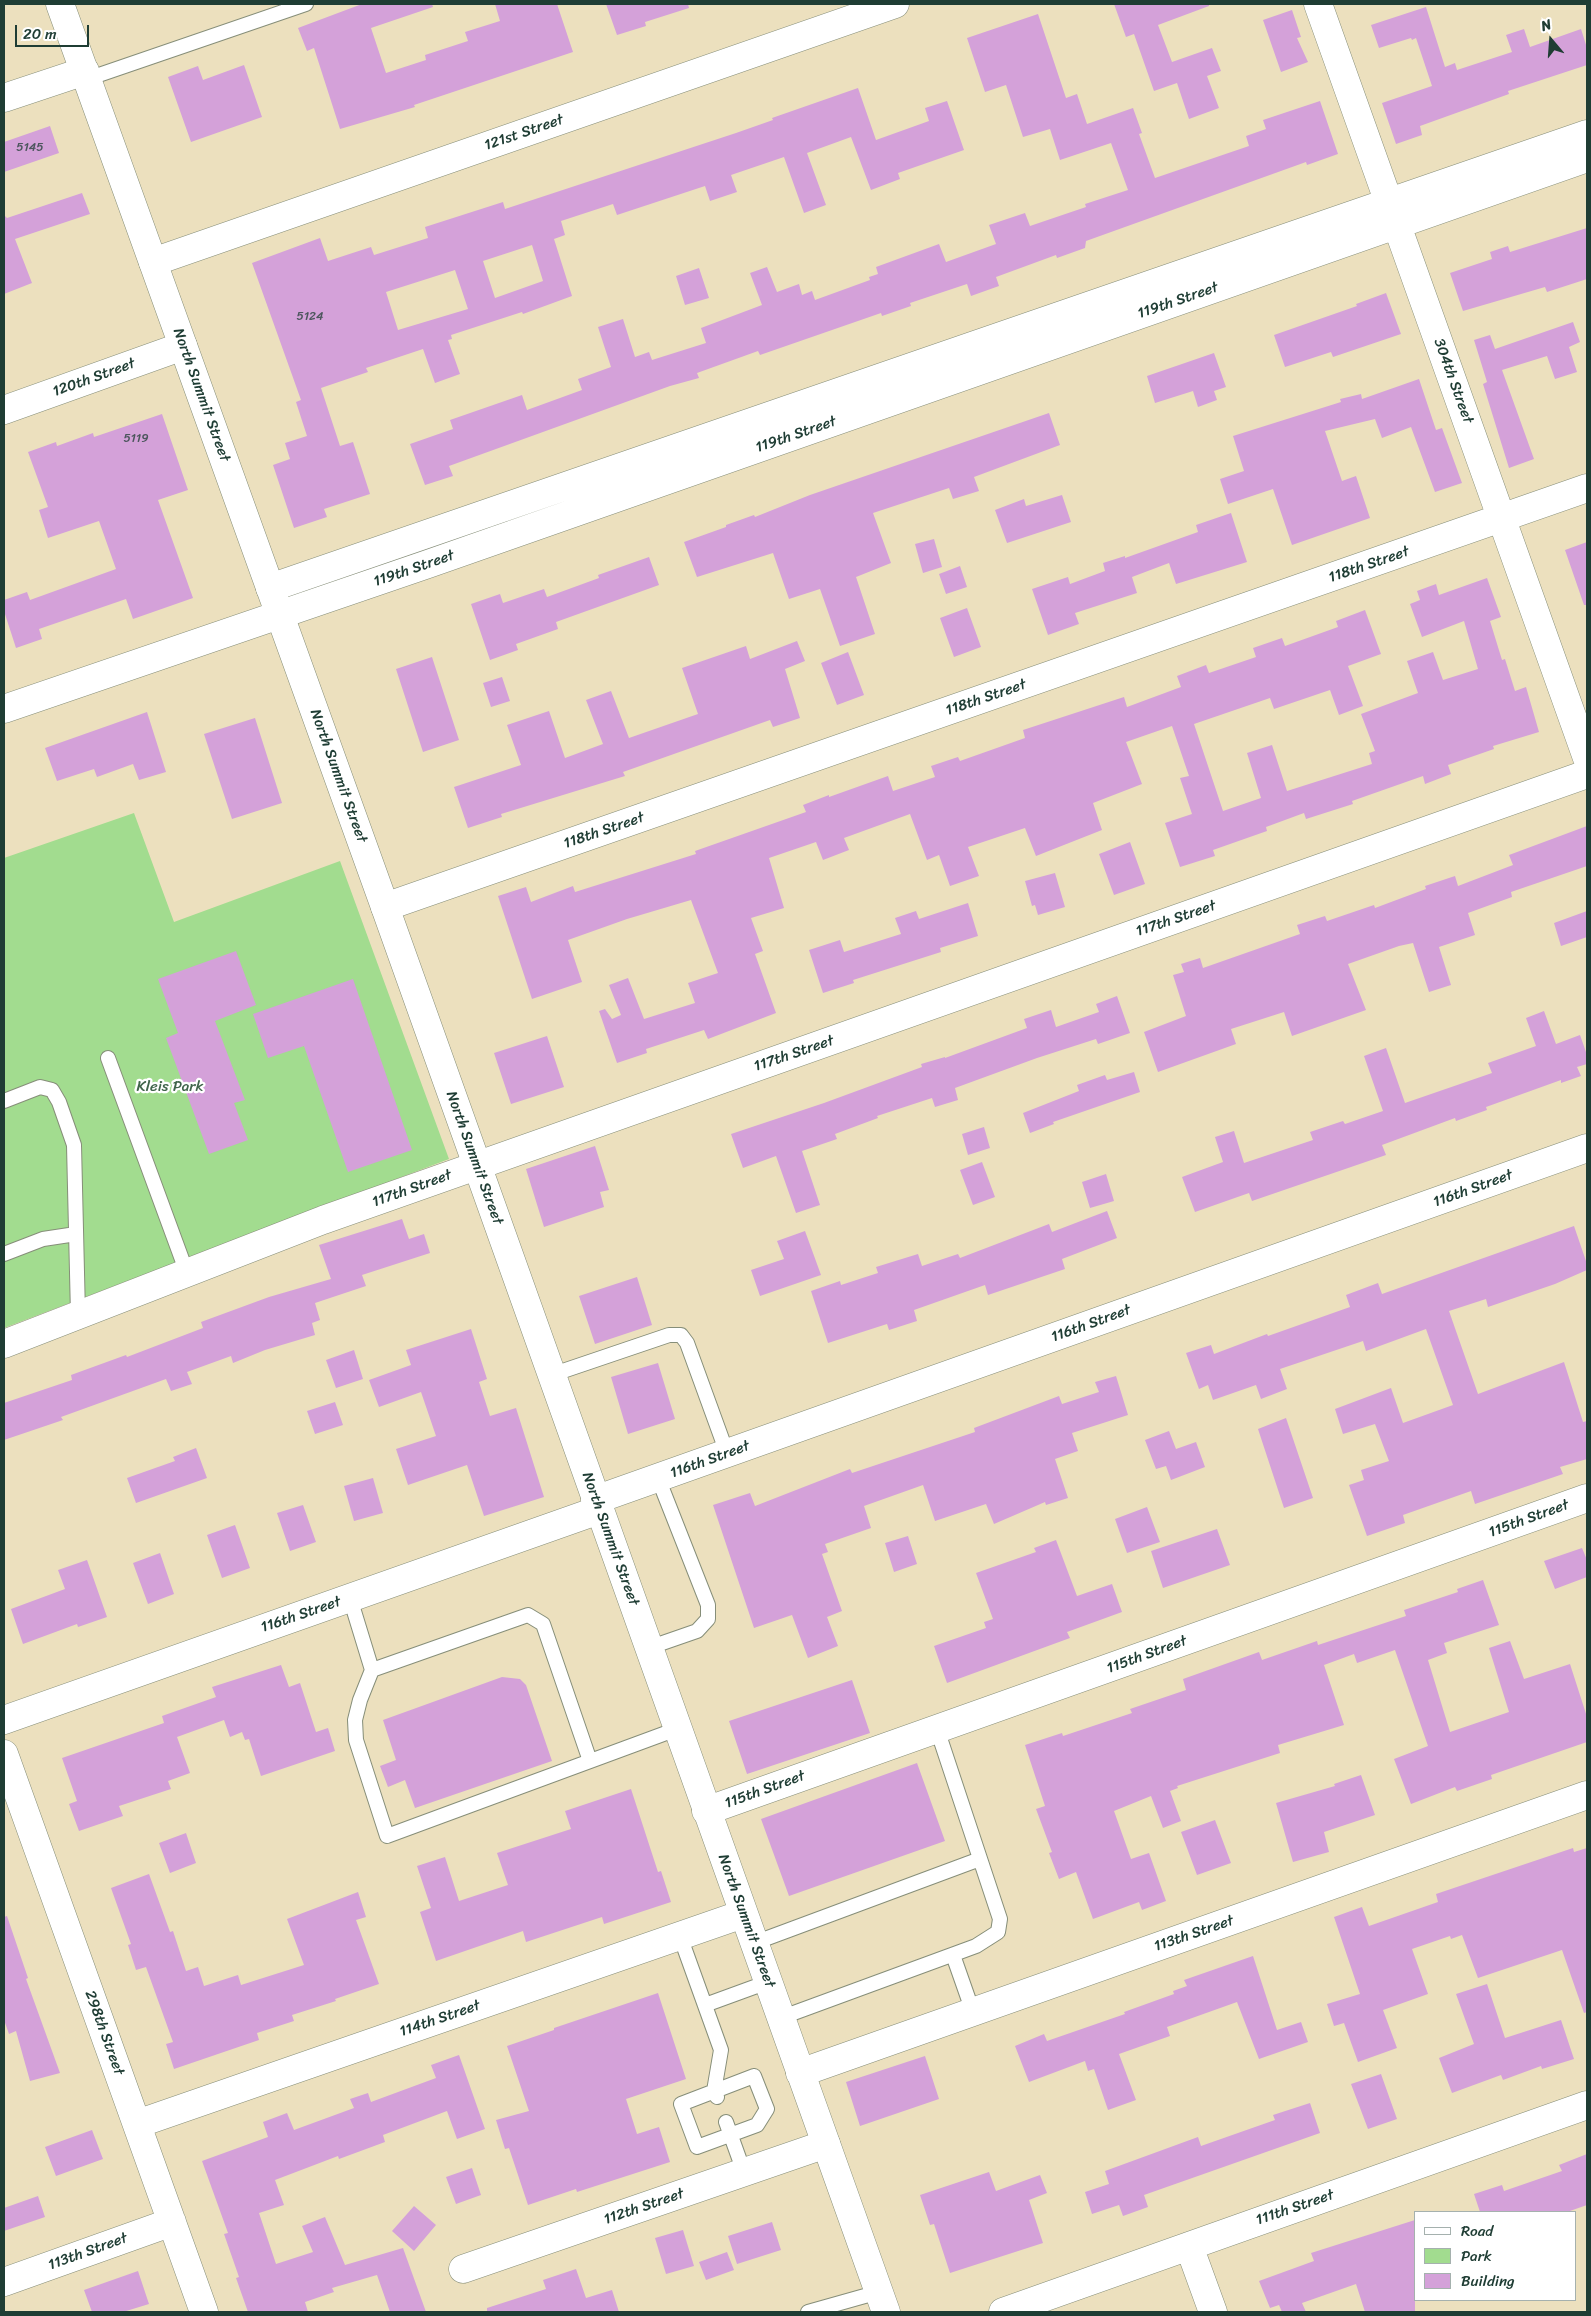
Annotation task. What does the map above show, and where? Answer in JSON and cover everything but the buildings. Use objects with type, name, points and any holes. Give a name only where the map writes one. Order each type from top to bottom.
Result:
[{"type":"street","name":"North Summit Street","points":[[60,4],[385,907],[882,2302]]},
{"type":"street","name":"121st Street","points":[[153,262],[894,4]]},
{"type":"street","name":"304th Street","points":[[1318,4],[1587,758]]},
{"type":"street","points":[[4,98],[86,75]]},
{"type":"street","name":"119th Street","points":[[4,709],[428,564],[1393,214],[1587,134]]},
{"type":"street","name":"119th Street","points":[[270,588],[1393,214],[1587,158]]},
{"type":"street","name":"120th Street","points":[[4,410],[183,346]]},
{"type":"street","name":"118th Street","points":[[385,907],[1587,488]]},
{"type":"street","name":"117th Street","points":[[4,1344],[323,1220],[1587,774]]},
{"type":"street","name":"116th Street","points":[[4,1720],[350,1598],[597,1505],[658,1478],[727,1453],[1587,1148]]},
{"type":"street","name":"115th Street","points":[[706,1811],[1587,1498]]},
{"type":"street","name":"298th Street","points":[[4,1754],[204,2312]]},
{"type":"street","name":"113th Street","points":[[800,2073],[1587,1795]]},
{"type":"street","name":"114th Street","points":[[137,2124],[744,1914]]},
{"type":"street","name":"111th Street","points":[[1003,2312],[1587,2105]]},
{"type":"street","name":"112th Street","points":[[462,2269],[826,2144]]},
{"type":"street","name":"113th Street","points":[[4,2282],[172,2222]]},
{"type":"street","points":[[1189,2246],[1212,2312]]},
{"type":"lane","points":[[86,75],[306,4]]},
{"type":"lane","points":[[108,1058],[187,1273]]},
{"type":"lane","points":[[4,1101],[40,1087],[52,1090],[60,1102],[74,1145],[78,1315]]},
{"type":"lane","points":[[4,1254],[43,1239],[76,1234]]},
{"type":"lane","points":[[551,1375],[669,1335],[681,1334],[687,1343],[727,1453]]},
{"type":"lane","points":[[648,1648],[697,1631],[708,1619],[708,1605],[658,1478]]},
{"type":"lane","points":[[350,1598],[372,1670],[358,1706],[355,1720],[356,1740],[387,1836],[677,1729]]},
{"type":"lane","points":[[372,1670],[528,1616],[543,1624],[590,1761]]},
{"type":"lane","points":[[780,2018],[976,1946],[998,1932],[1000,1919],[937,1729]]},
{"type":"lane","points":[[754,1943],[980,1860]]},
{"type":"lane","points":[[680,1936],[721,2050],[716,2094]]},
{"type":"lane","points":[[953,1955],[973,2012]]},
{"type":"lane","points":[[705,2005],[768,1982]]},
{"type":"lane","points":[[754,2076],[767,2109],[757,2125],[728,2128],[697,2147],[681,2104],[716,2094],[754,2076]]},
{"type":"lane","points":[[728,2128],[744,2172]]},
{"type":"lane","points":[[814,2311],[882,2302]]},
{"type":"green space","name":"Kleis Park","points":[[134,813],[174,922],[340,861],[449,1159],[4,1328],[4,858]]}]
